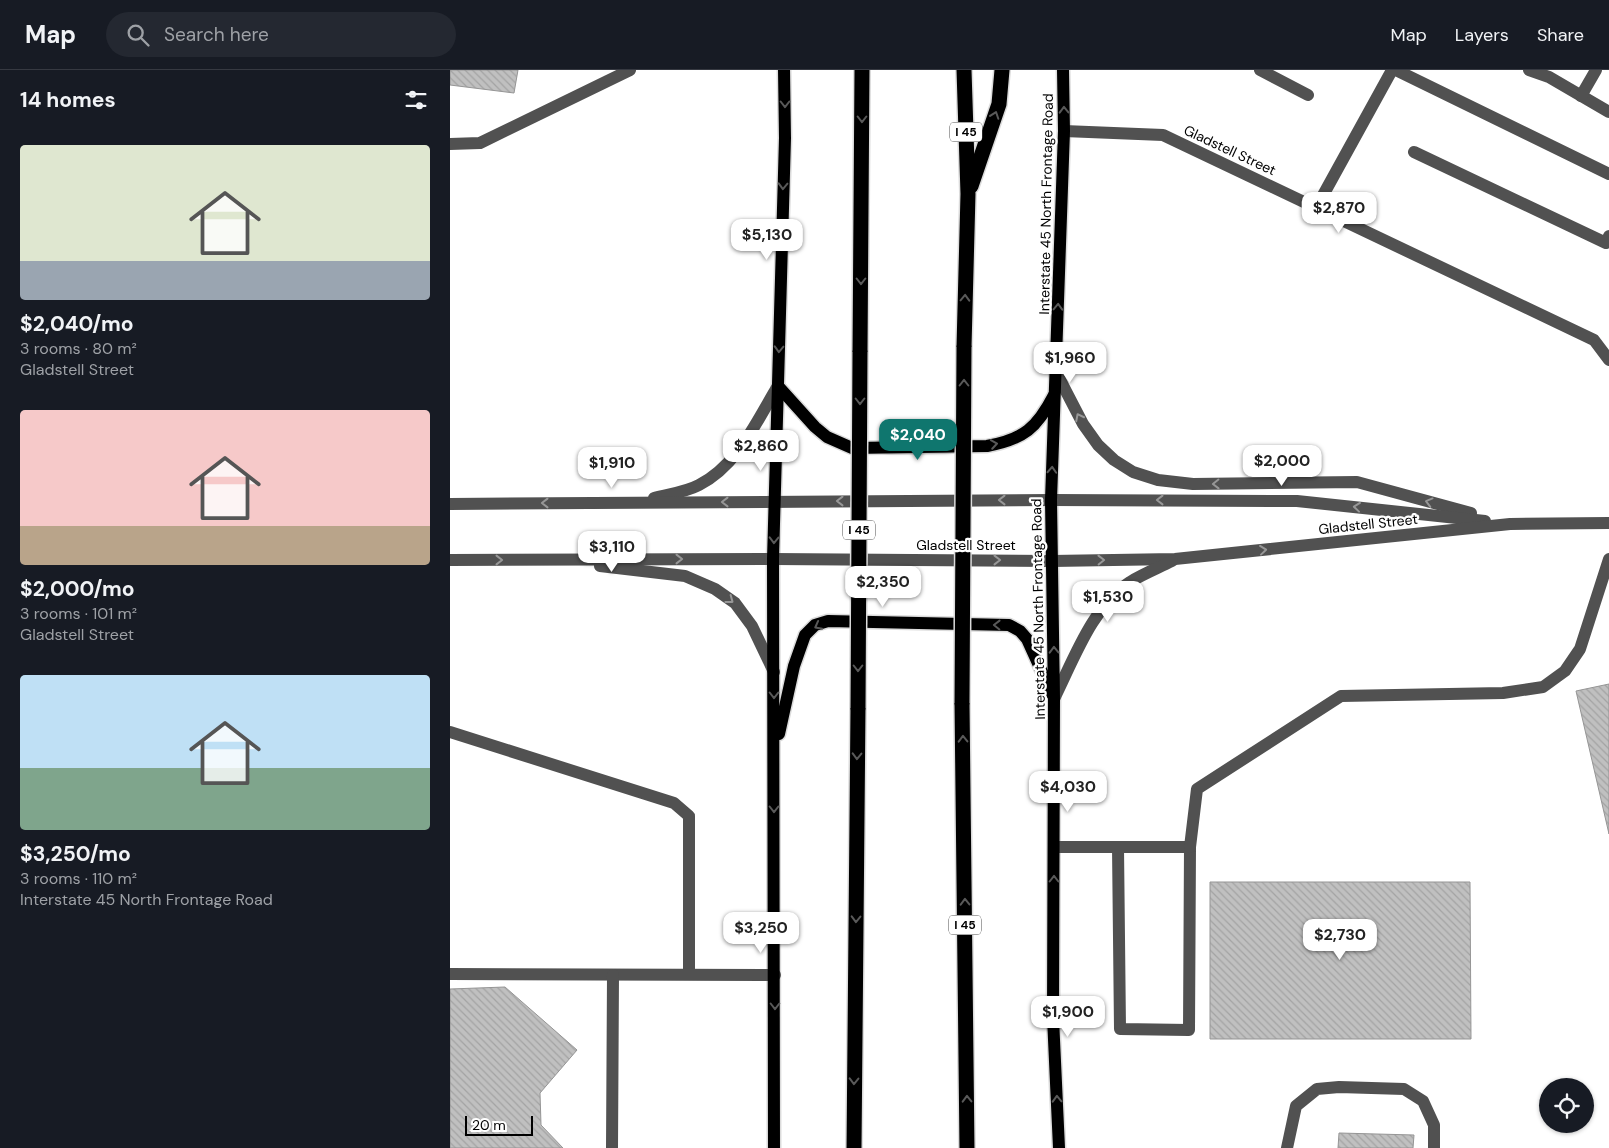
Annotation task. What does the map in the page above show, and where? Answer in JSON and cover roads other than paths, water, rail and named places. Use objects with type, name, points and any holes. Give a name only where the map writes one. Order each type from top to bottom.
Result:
[{"type":"highway","name":"I 45","points":[[854,1148],[862,70]]},
{"type":"highway","name":"I 45","points":[[964,70],[968,194],[964,346],[962,703],[968,1148]]},
{"type":"highway","points":[[968,194],[999,104],[1002,70]]},
{"type":"main road","points":[[774,1148],[773,559],[785,138],[784,70]]},
{"type":"main road","name":"Interstate 45 North Frontage Road","points":[[1059,1148],[1053,1018],[1054,698],[1051,500],[1064,131],[1064,70]]},
{"type":"main road","points":[[778,386],[815,427],[827,437],[852,448],[987,446],[1006,442],[1034,428],[1056,392]]},
{"type":"main road","points":[[774,760],[794,666],[805,635],[815,625],[828,621],[1009,625],[1020,631],[1028,639],[1054,698]]},
{"type":"street","points":[[450,144],[480,143],[630,70]]},
{"type":"street","points":[[1260,70],[1308,94]]},
{"type":"street","points":[[1316,208],[1394,70],[1609,174]]},
{"type":"street","points":[[1529,70],[1549,77],[1609,112]]},
{"type":"street","points":[[1581,96],[1596,70]]},
{"type":"street","name":"Gladstell Street","points":[[1064,131],[1163,135],[1594,340],[1609,360]]},
{"type":"street","points":[[1414,152],[1606,243],[1609,236]]},
{"type":"street","points":[[1056,372],[1083,424],[1098,445],[1114,460],[1133,472],[1158,480],[1193,484],[1356,482],[1510,524]]},
{"type":"street","points":[[638,502],[698,486],[719,472],[733,458],[778,386]]},
{"type":"street","name":"Gladstell Street","points":[[450,504],[1051,500],[1297,501],[1510,524]]},
{"type":"street","name":"Gladstell Street","points":[[450,560],[773,559],[1052,561],[1175,559],[1510,524],[1609,523]]},
{"type":"street","points":[[548,559],[685,576],[715,589],[735,603],[752,626],[774,672]]},
{"type":"street","points":[[1054,698],[1093,622],[1105,604],[1130,582],[1175,559]]},
{"type":"street","points":[[1118,847],[1120,1029],[1189,1030],[1190,847],[1197,789],[1341,696],[1503,692],[1543,687],[1565,671],[1580,649],[1609,559]]},
{"type":"street","points":[[450,732],[674,804],[689,816],[689,974]]},
{"type":"street","points":[[1054,847],[1190,847]]},
{"type":"street","points":[[450,974],[775,975]]},
{"type":"street","points":[[612,1148],[613,975]]},
{"type":"street","points":[[1287,1148],[1296,1106],[1317,1089],[1339,1087],[1404,1089],[1423,1101],[1434,1125],[1434,1148]]}]
